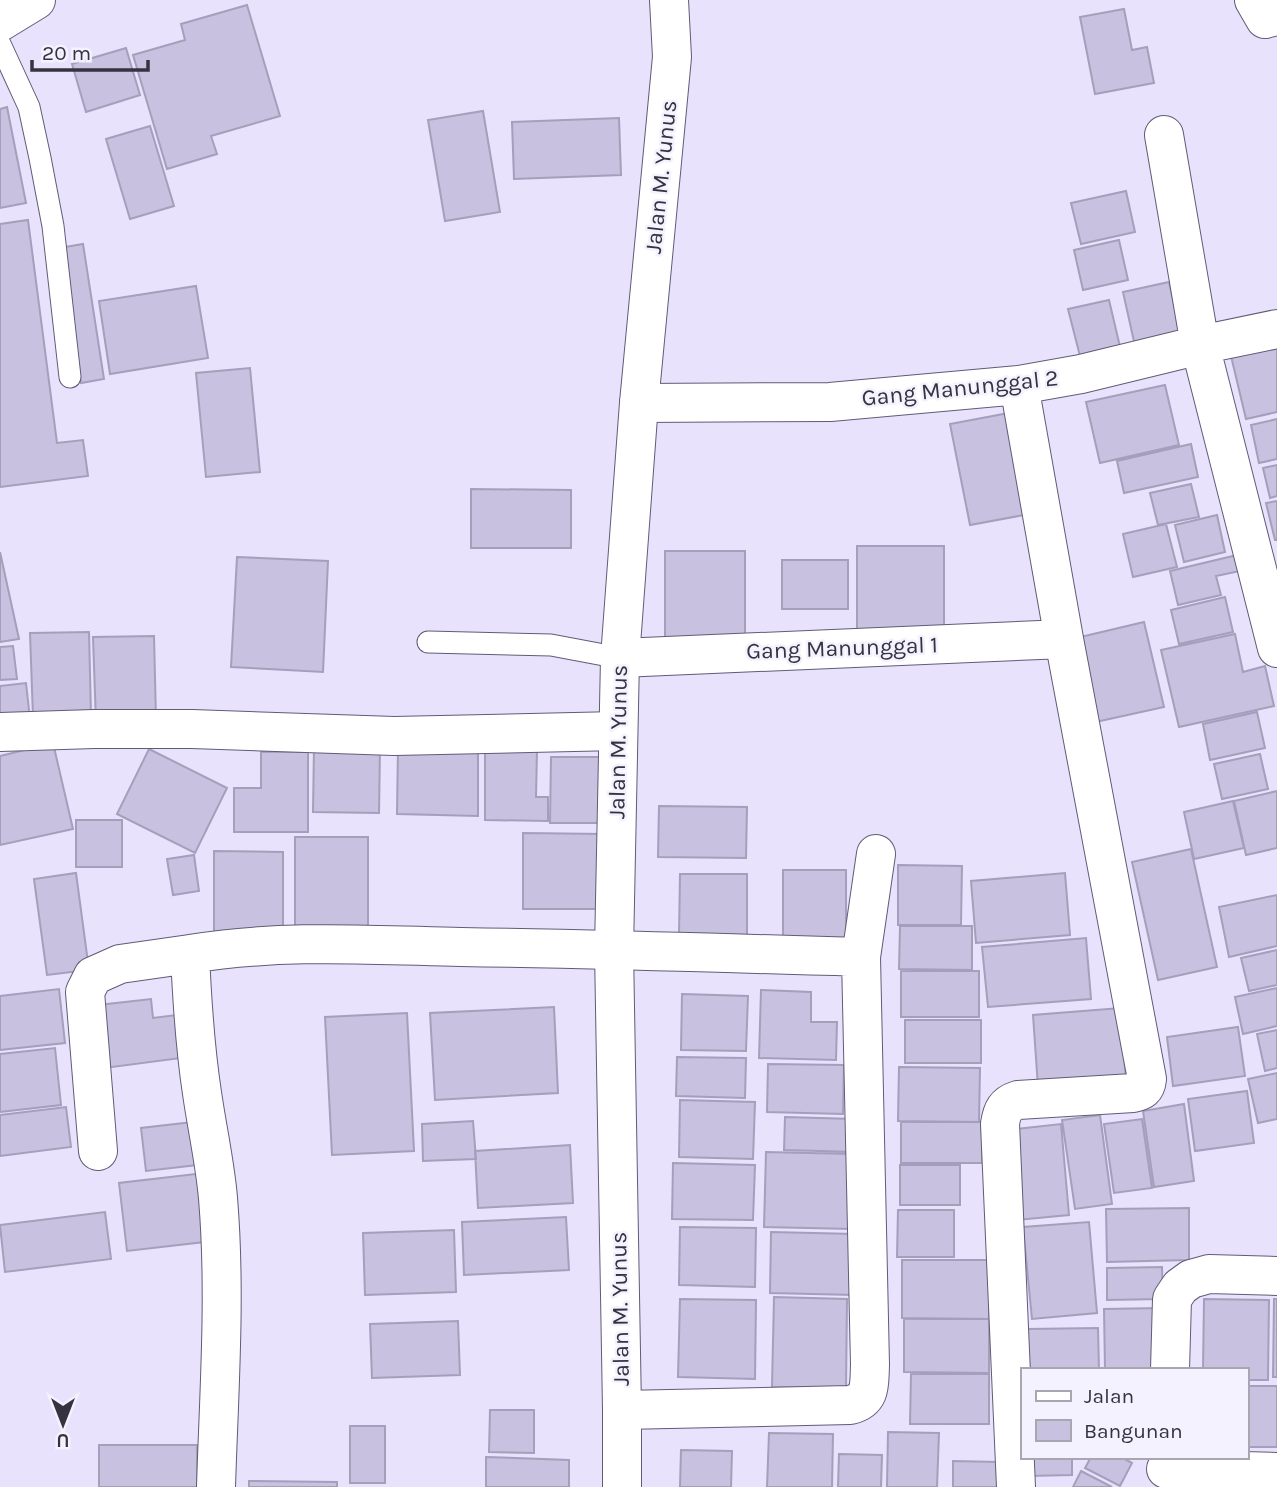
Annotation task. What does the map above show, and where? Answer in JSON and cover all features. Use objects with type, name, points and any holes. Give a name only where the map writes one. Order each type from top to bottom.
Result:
[{"type":"street","points":[[0,22],[36,0]]},
{"type":"street","name":"Jalan M. Yunus","points":[[622,1487],[614,950],[620,658],[639,404],[672,57],[669,0]]},
{"type":"street","points":[[1254,0],[1265,19],[1277,16]]},
{"type":"street","points":[[1164,135],[1200,345],[1277,648]]},
{"type":"street","name":"Gang Manunggal 2","points":[[639,404],[830,402],[1019,385],[1081,374],[1277,329]]},
{"type":"street","points":[[1016,1487],[1000,1125],[1002,1114],[1010,1102],[1018,1100],[1142,1091],[1147,1079],[1019,385]]},
{"type":"street","name":"Gang Manunggal 1","points":[[620,658],[1064,639]]},
{"type":"street","points":[[0,732],[192,729],[394,736],[618,731]]},
{"type":"street","points":[[622,1410],[850,1405],[860,1403],[867,1395],[870,1365],[861,957],[876,854]]},
{"type":"street","points":[[98,1151],[85,992],[93,976],[120,964],[225,948],[307,944],[861,957]]},
{"type":"street","points":[[190,954],[192,1004],[218,1194],[221,1241],[216,1487]]},
{"type":"street","points":[[1170,1368],[1172,1299],[1181,1287],[1191,1279],[1209,1274],[1277,1276]]},
{"type":"street","points":[[1164,1471],[1277,1472]]},
{"type":"lane","points":[[0,44],[29,107],[40,158],[53,226],[70,377]]},
{"type":"lane","points":[[428,642],[551,645],[620,658]]},
{"type":"building","points":[[247,5],[280,116],[211,136],[217,154],[167,169],[133,55],[185,40],[181,24]]},
{"type":"building","points":[[1124,9],[1132,50],[1147,47],[1154,83],[1095,94],[1080,17]]},
{"type":"building","points":[[126,48],[140,95],[86,112],[72,64]]},
{"type":"building","points":[[7,107],[26,203],[0,208],[0,109]]},
{"type":"building","points":[[483,111],[500,212],[445,221],[428,120]]},
{"type":"building","points":[[619,118],[621,175],[514,179],[512,122]]},
{"type":"building","points":[[150,126],[174,206],[130,219],[106,139]]},
{"type":"building","points":[[1126,191],[1135,232],[1081,244],[1071,203]]},
{"type":"building","points":[[28,220],[57,443],[83,440],[88,476],[0,487],[0,224]]},
{"type":"building","points":[[1119,240],[1128,280],[1083,290],[1074,250]]},
{"type":"building","points":[[83,244],[104,379],[81,383],[59,248]]},
{"type":"building","points":[[1169,282],[1181,336],[1135,346],[1123,292]]},
{"type":"building","points":[[196,286],[208,358],[110,374],[99,301]]},
{"type":"building","points":[[1109,300],[1121,351],[1081,360],[1068,309]]},
{"type":"building","points":[[1277,346],[1277,412],[1246,419],[1231,356]]},
{"type":"building","points":[[250,368],[260,472],[206,477],[196,373]]},
{"type":"building","points":[[1165,385],[1179,445],[1100,463],[1086,402]]},
{"type":"building","points":[[1014,412],[1035,513],[970,525],[950,424]]},
{"type":"building","points":[[1277,419],[1277,459],[1259,463],[1251,425]]},
{"type":"building","points":[[1191,444],[1198,477],[1124,493],[1117,461]]},
{"type":"building","points":[[1277,465],[1277,496],[1270,498],[1263,468]]},
{"type":"building","points":[[1191,484],[1199,517],[1158,525],[1150,493]]},
{"type":"building","points":[[471,489],[571,490],[571,548],[471,548]]},
{"type":"building","points":[[1277,501],[1277,540],[1275,540],[1266,503]]},
{"type":"building","points":[[1217,515],[1225,552],[1184,562],[1175,525]]},
{"type":"building","points":[[1166,524],[1177,567],[1133,577],[1123,534]]},
{"type":"building","points":[[857,546],[944,546],[944,630],[857,630]]},
{"type":"building","points":[[665,551],[745,551],[745,651],[665,651]]},
{"type":"building","points":[[0,552],[19,639],[0,642]]},
{"type":"building","points":[[1237,555],[1240,571],[1216,576],[1221,595],[1178,605],[1170,571]]},
{"type":"building","points":[[237,557],[328,561],[323,672],[231,667]]},
{"type":"building","points":[[782,560],[848,560],[848,609],[782,609]]},
{"type":"building","points":[[1225,597],[1233,632],[1179,644],[1171,610]]},
{"type":"building","points":[[1144,622],[1164,707],[1091,723],[1072,639]]},
{"type":"building","points":[[89,632],[91,715],[33,717],[30,633]]},
{"type":"building","points":[[1235,634],[1243,672],[1265,666],[1274,706],[1179,727],[1161,650]]},
{"type":"building","points":[[154,636],[156,720],[96,722],[93,637]]},
{"type":"building","points":[[13,646],[17,679],[0,680],[0,647]]},
{"type":"building","points":[[26,683],[30,719],[0,722],[0,686]]},
{"type":"building","points":[[1257,712],[1265,748],[1210,760],[1203,724]]},
{"type":"building","points":[[53,743],[73,829],[0,845],[0,756]]},
{"type":"building","points":[[314,747],[380,748],[379,813],[313,812]]},
{"type":"building","points":[[398,748],[478,749],[478,816],[397,814]]},
{"type":"building","points":[[485,748],[537,750],[536,797],[548,797],[548,821],[485,820]]},
{"type":"building","points":[[149,749],[227,788],[195,853],[117,814]]},
{"type":"building","points":[[261,752],[308,752],[308,832],[234,832],[234,788],[261,788]]},
{"type":"building","points":[[1260,754],[1268,789],[1222,799],[1214,764]]},
{"type":"building","points":[[551,757],[606,757],[605,823],[550,823]]},
{"type":"building","points":[[1277,791],[1277,848],[1246,855],[1234,801]]},
{"type":"building","points":[[1233,801],[1244,848],[1194,859],[1184,812]]},
{"type":"building","points":[[659,806],[747,807],[746,858],[658,857]]},
{"type":"building","points":[[76,820],[122,820],[122,867],[76,867]]},
{"type":"building","points":[[523,833],[605,834],[604,909],[523,909]]},
{"type":"building","points":[[295,837],[368,837],[368,929],[295,929]]},
{"type":"building","points":[[1191,849],[1217,967],[1158,980],[1132,862]]},
{"type":"building","points":[[214,851],[283,852],[283,944],[214,944]]},
{"type":"building","points":[[194,855],[199,891],[173,895],[167,859]]},
{"type":"building","points":[[898,865],[962,866],[961,925],[898,925]]},
{"type":"building","points":[[783,870],[846,870],[846,939],[783,939]]},
{"type":"building","points":[[76,873],[89,970],[47,975],[34,879]]},
{"type":"building","points":[[1065,873],[1070,935],[976,943],[971,881]]},
{"type":"building","points":[[680,874],[747,874],[747,936],[679,936]]},
{"type":"building","points":[[1277,895],[1277,946],[1229,957],[1219,907]]},
{"type":"building","points":[[900,926],[972,926],[972,970],[899,969]]},
{"type":"building","points":[[1086,938],[1091,999],[988,1007],[982,947]]},
{"type":"building","points":[[1277,950],[1277,985],[1249,991],[1241,958]]},
{"type":"building","points":[[901,971],[979,971],[979,1017],[901,1017]]},
{"type":"building","points":[[1277,988],[1277,1026],[1243,1034],[1235,997]]},
{"type":"building","points":[[59,989],[65,1043],[0,1050],[0,996]]},
{"type":"building","points":[[761,990],[811,992],[811,1022],[837,1022],[836,1060],[759,1058]]},
{"type":"building","points":[[682,994],[748,996],[746,1051],[681,1050]]},
{"type":"building","points":[[151,999],[153,1018],[184,1014],[189,1057],[97,1069],[90,1006]]},
{"type":"building","points":[[554,1007],[558,1093],[435,1100],[430,1013]]},
{"type":"building","points":[[1120,1008],[1126,1080],[1038,1087],[1033,1015]]},
{"type":"building","points":[[407,1013],[414,1151],[332,1155],[325,1017]]},
{"type":"building","points":[[905,1020],[981,1020],[981,1063],[905,1063]]},
{"type":"building","points":[[1238,1027],[1245,1076],[1173,1086],[1167,1037]]},
{"type":"building","points":[[1277,1030],[1277,1068],[1265,1071],[1257,1034]]},
{"type":"building","points":[[55,1048],[61,1105],[0,1112],[0,1054]]},
{"type":"building","points":[[677,1057],[746,1058],[745,1098],[676,1096]]},
{"type":"building","points":[[768,1064],[844,1065],[843,1114],[767,1112]]},
{"type":"building","points":[[899,1067],[980,1068],[979,1122],[898,1121]]},
{"type":"building","points":[[1277,1073],[1277,1119],[1258,1123],[1248,1079]]},
{"type":"building","points":[[1247,1091],[1254,1143],[1195,1151],[1188,1099]]},
{"type":"building","points":[[680,1100],[755,1102],[753,1159],[679,1157]]},
{"type":"building","points":[[1184,1104],[1194,1181],[1154,1187],[1143,1111]]},
{"type":"building","points":[[66,1107],[71,1147],[0,1156],[0,1115]]},
{"type":"building","points":[[1100,1115],[1112,1204],[1075,1209],[1062,1120]]},
{"type":"building","points":[[785,1117],[854,1119],[854,1152],[784,1150]]},
{"type":"building","points":[[1142,1119],[1152,1188],[1114,1193],[1104,1124]]},
{"type":"building","points":[[201,1121],[206,1164],[146,1171],[141,1128]]},
{"type":"building","points":[[473,1121],[476,1159],[423,1161],[422,1124]]},
{"type":"building","points":[[901,1122],[982,1122],[982,1163],[901,1163]]},
{"type":"building","points":[[1061,1124],[1069,1215],[1017,1220],[1008,1130]]},
{"type":"building","points":[[570,1145],[573,1203],[478,1208],[475,1151]]},
{"type":"building","points":[[766,1152],[853,1154],[852,1229],[764,1227]]},
{"type":"building","points":[[673,1163],[755,1165],[753,1220],[672,1219]]},
{"type":"building","points":[[900,1165],[960,1165],[960,1205],[900,1205]]},
{"type":"building","points":[[204,1173],[213,1241],[127,1251],[119,1183]]},
{"type":"building","points":[[1189,1208],[1189,1260],[1107,1262],[1106,1209]]},
{"type":"building","points":[[898,1210],[954,1210],[954,1257],[897,1257]]},
{"type":"building","points":[[105,1212],[111,1259],[5,1272],[0,1225]]},
{"type":"building","points":[[566,1217],[569,1270],[464,1275],[462,1222]]},
{"type":"building","points":[[1089,1222],[1097,1313],[1032,1319],[1023,1227]]},
{"type":"building","points":[[680,1227],[756,1228],[755,1287],[679,1285]]},
{"type":"building","points":[[454,1230],[456,1292],[365,1295],[363,1233]]},
{"type":"building","points":[[771,1232],[855,1234],[854,1295],[770,1293]]},
{"type":"building","points":[[902,1260],[989,1260],[989,1319],[902,1318]]},
{"type":"building","points":[[1162,1267],[1163,1299],[1107,1300],[1107,1268]]},
{"type":"building","points":[[774,1297],[847,1299],[846,1389],[772,1387]]},
{"type":"building","points":[[680,1299],[756,1300],[755,1379],[678,1377]]},
{"type":"building","points":[[1204,1299],[1269,1300],[1268,1380],[1249,1380],[1249,1368],[1203,1368]]},
{"type":"building","points":[[1274,1299],[1277,1299],[1277,1377],[1273,1377]]},
{"type":"building","points":[[1162,1308],[1163,1368],[1105,1368],[1104,1309]]},
{"type":"building","points":[[904,1319],[989,1319],[989,1373],[904,1372]]},
{"type":"building","points":[[458,1321],[460,1375],[372,1378],[370,1324]]},
{"type":"building","points":[[1098,1328],[1099,1368],[1028,1368],[1027,1329]]},
{"type":"building","points":[[911,1374],[989,1374],[989,1424],[910,1424]]},
{"type":"building","points":[[1249,1386],[1277,1386],[1277,1447],[1249,1447]]},
{"type":"building","points":[[490,1410],[534,1410],[534,1453],[489,1452]]},
{"type":"building","points":[[350,1426],[385,1426],[385,1483],[350,1483]]},
{"type":"building","points":[[888,1432],[939,1433],[937,1487],[887,1487]]},
{"type":"building","points":[[769,1433],[833,1434],[832,1487],[767,1487]]},
{"type":"building","points":[[99,1445],[197,1445],[197,1487],[99,1487]]},
{"type":"building","points":[[681,1450],[732,1451],[731,1487],[680,1487]]},
{"type":"building","points":[[839,1454],[882,1455],[881,1487],[838,1487]]},
{"type":"building","points":[[486,1457],[569,1460],[569,1487],[486,1487]]},
{"type":"building","points":[[1027,1459],[1072,1459],[1072,1475],[1028,1476]]},
{"type":"building","points":[[1090,1459],[1125,1459],[1132,1463],[1120,1486],[1085,1468]]},
{"type":"building","points":[[953,1461],[999,1462],[999,1487],[953,1487]]},
{"type":"building","points":[[1081,1471],[1112,1487],[1073,1487]]},
{"type":"building","points":[[249,1481],[337,1482],[337,1487],[249,1487]]}]
